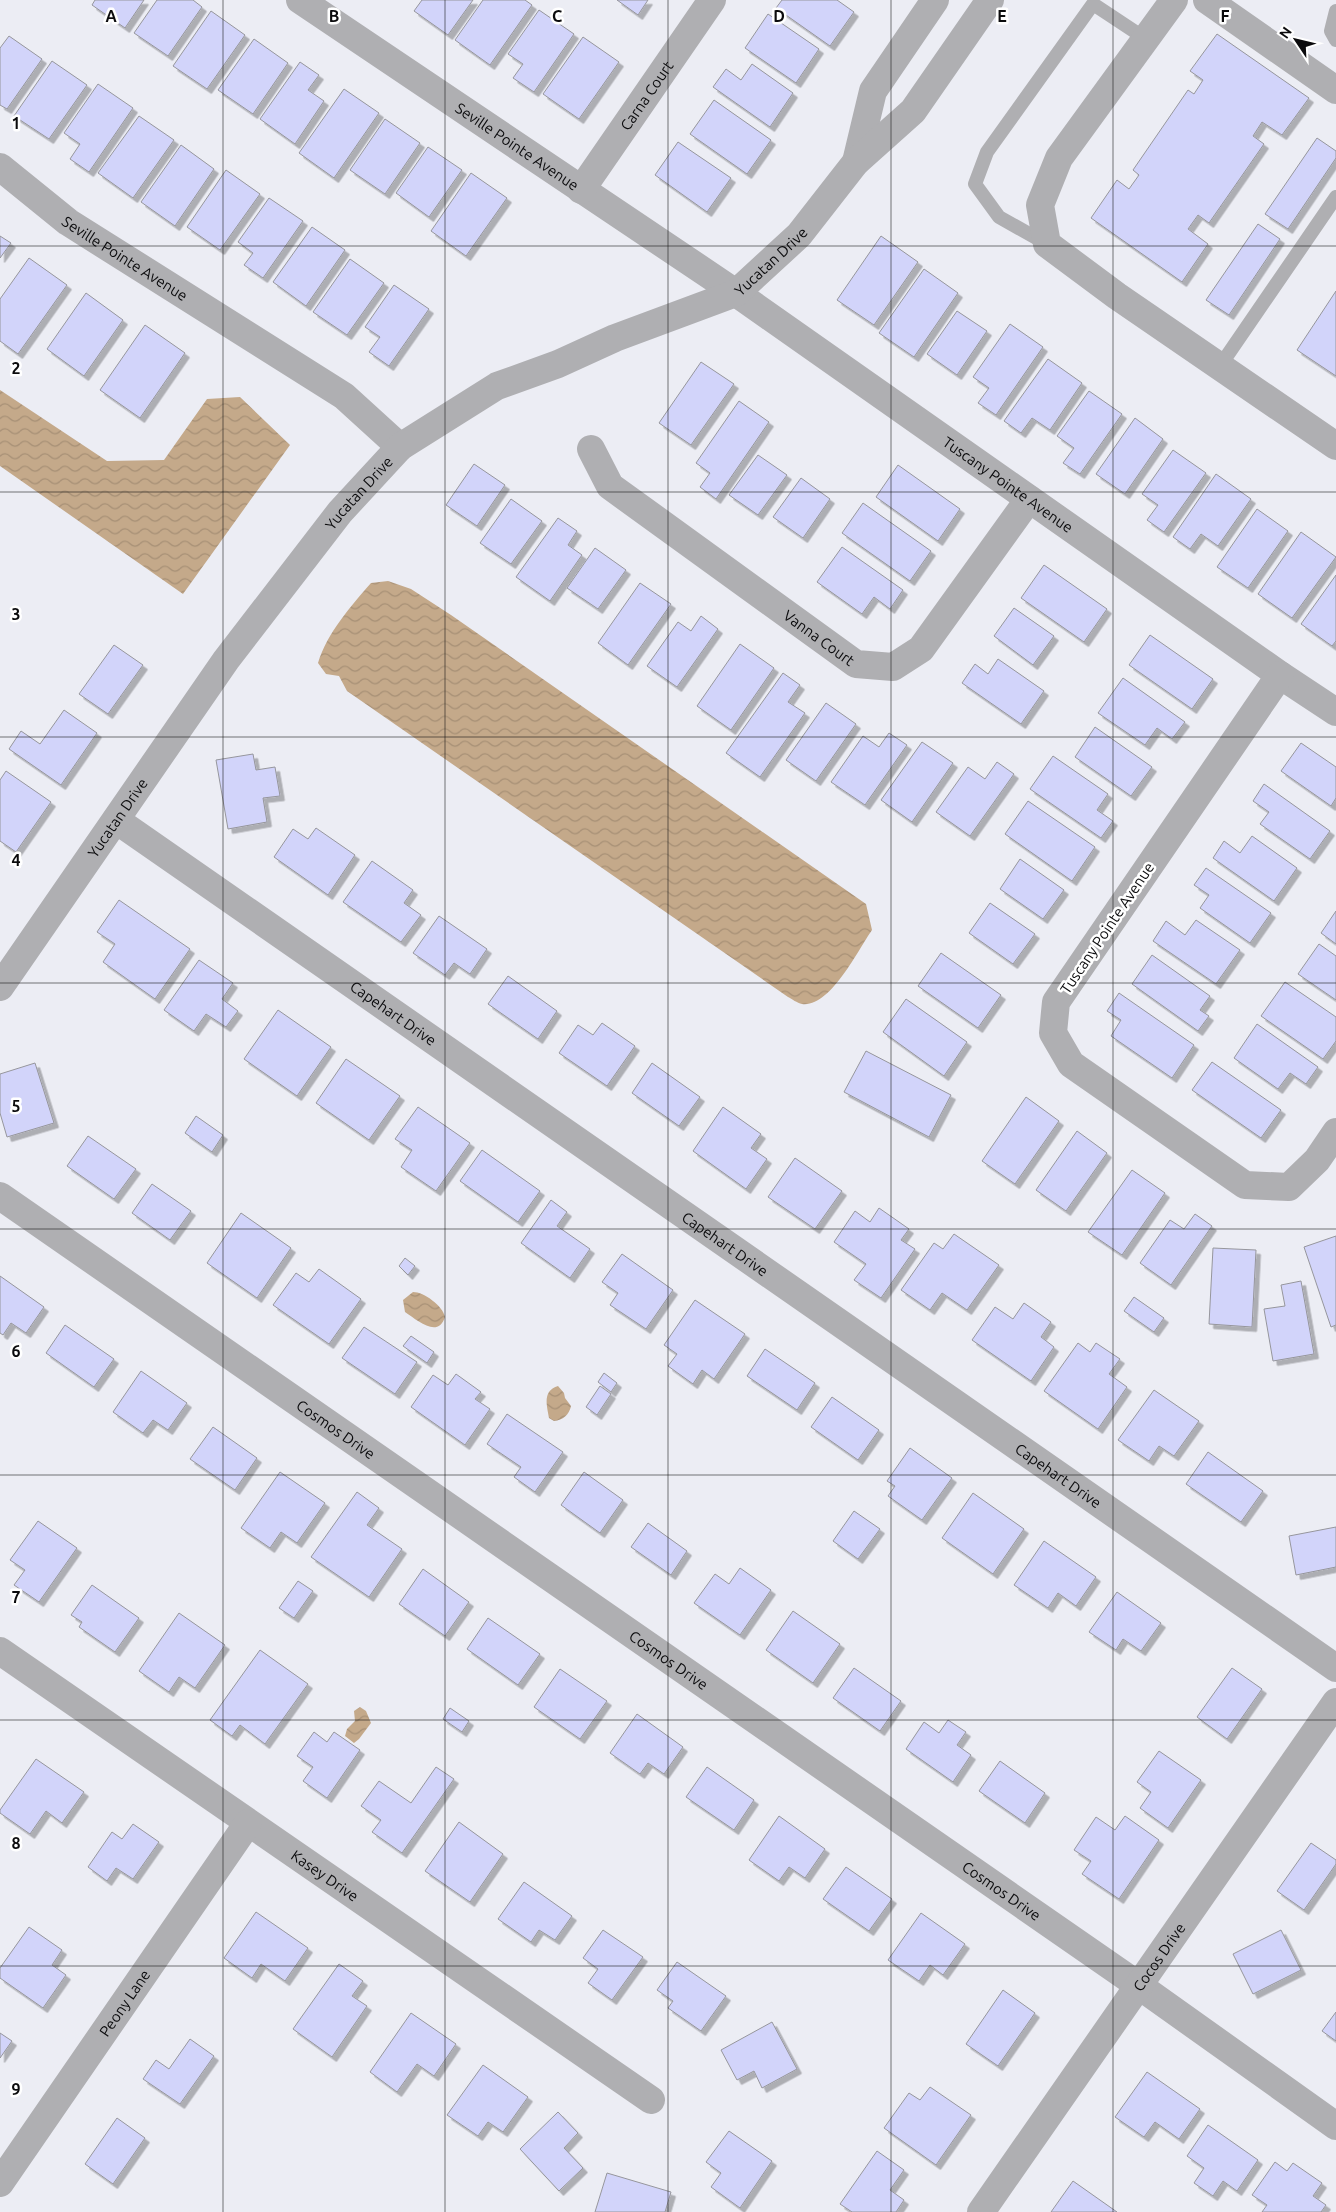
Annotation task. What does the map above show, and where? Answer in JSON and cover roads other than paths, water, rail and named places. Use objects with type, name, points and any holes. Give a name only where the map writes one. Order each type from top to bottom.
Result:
[{"type":"street","name":"Seville Pointe Avenue","points":[[300,0],[736,293]]},
{"type":"street","name":"Carna Court","points":[[581,190],[712,0]]},
{"type":"street","name":"Yucatan Drive","points":[[856,162],[873,91],[936,0]]},
{"type":"street","name":"Yucatan Drive","points":[[0,987],[226,660],[340,512],[400,447],[498,386],[558,364],[615,338],[736,293],[799,235],[856,162],[913,111],[990,0]]},
{"type":"street","points":[[1174,0],[1059,158],[1040,205],[1047,244],[1117,296],[1336,446]]},
{"type":"street","points":[[1207,0],[1336,90]]},
{"type":"street","name":"Seville Pointe Avenue","points":[[0,167],[68,222],[344,396],[400,447]]},
{"type":"street","name":"Tuscany Pointe Avenue","points":[[736,293],[1280,675],[1336,712]]},
{"type":"street","name":"Vanna Court","points":[[591,449],[610,486],[856,664],[893,667],[921,649],[1029,499]]},
{"type":"street","name":"Tuscany Pointe Avenue","points":[[1280,675],[1056,1002],[1053,1033],[1071,1064],[1245,1185],[1289,1187],[1317,1160],[1336,1132]]},
{"type":"street","name":"Capehart Drive","points":[[116,820],[1336,1668]]},
{"type":"street","name":"Cosmos Drive","points":[[0,1196],[1138,1985],[1336,2126]]},
{"type":"street","name":"Kasey Drive","points":[[0,1651],[248,1824],[651,2100]]},
{"type":"street","name":"Cocos Drive","points":[[981,2212],[1336,1702]]},
{"type":"street","name":"Peony Lane","points":[[0,2183],[248,1824]]},
{"type":"lane","points":[[1047,244],[999,217],[975,184],[987,152],[1093,4],[1146,39]]},
{"type":"lane","points":[[1336,11],[1331,31],[1336,40]]},
{"type":"lane","points":[[1220,366],[1336,198]]},
{"type":"water","points":[[0,390],[107,461],[164,460],[207,399],[240,397],[290,445],[183,594],[0,466]]},
{"type":"water","points":[[388,581],[411,589],[451,615],[866,904],[872,930],[833,988],[823,997],[812,1003],[802,1004],[796,1002],[347,691],[339,676],[326,674],[318,663],[333,631],[371,583]]},
{"type":"water","points":[[413,1292],[422,1294],[441,1308],[445,1317],[442,1323],[437,1327],[427,1326],[405,1312],[403,1300]]},
{"type":"water","points":[[558,1386],[571,1406],[565,1416],[560,1420],[554,1421],[549,1418],[547,1399],[550,1391]]},
{"type":"water","points":[[360,1707],[366,1711],[371,1723],[354,1743],[345,1736],[347,1729],[355,1721],[354,1711]]}]
